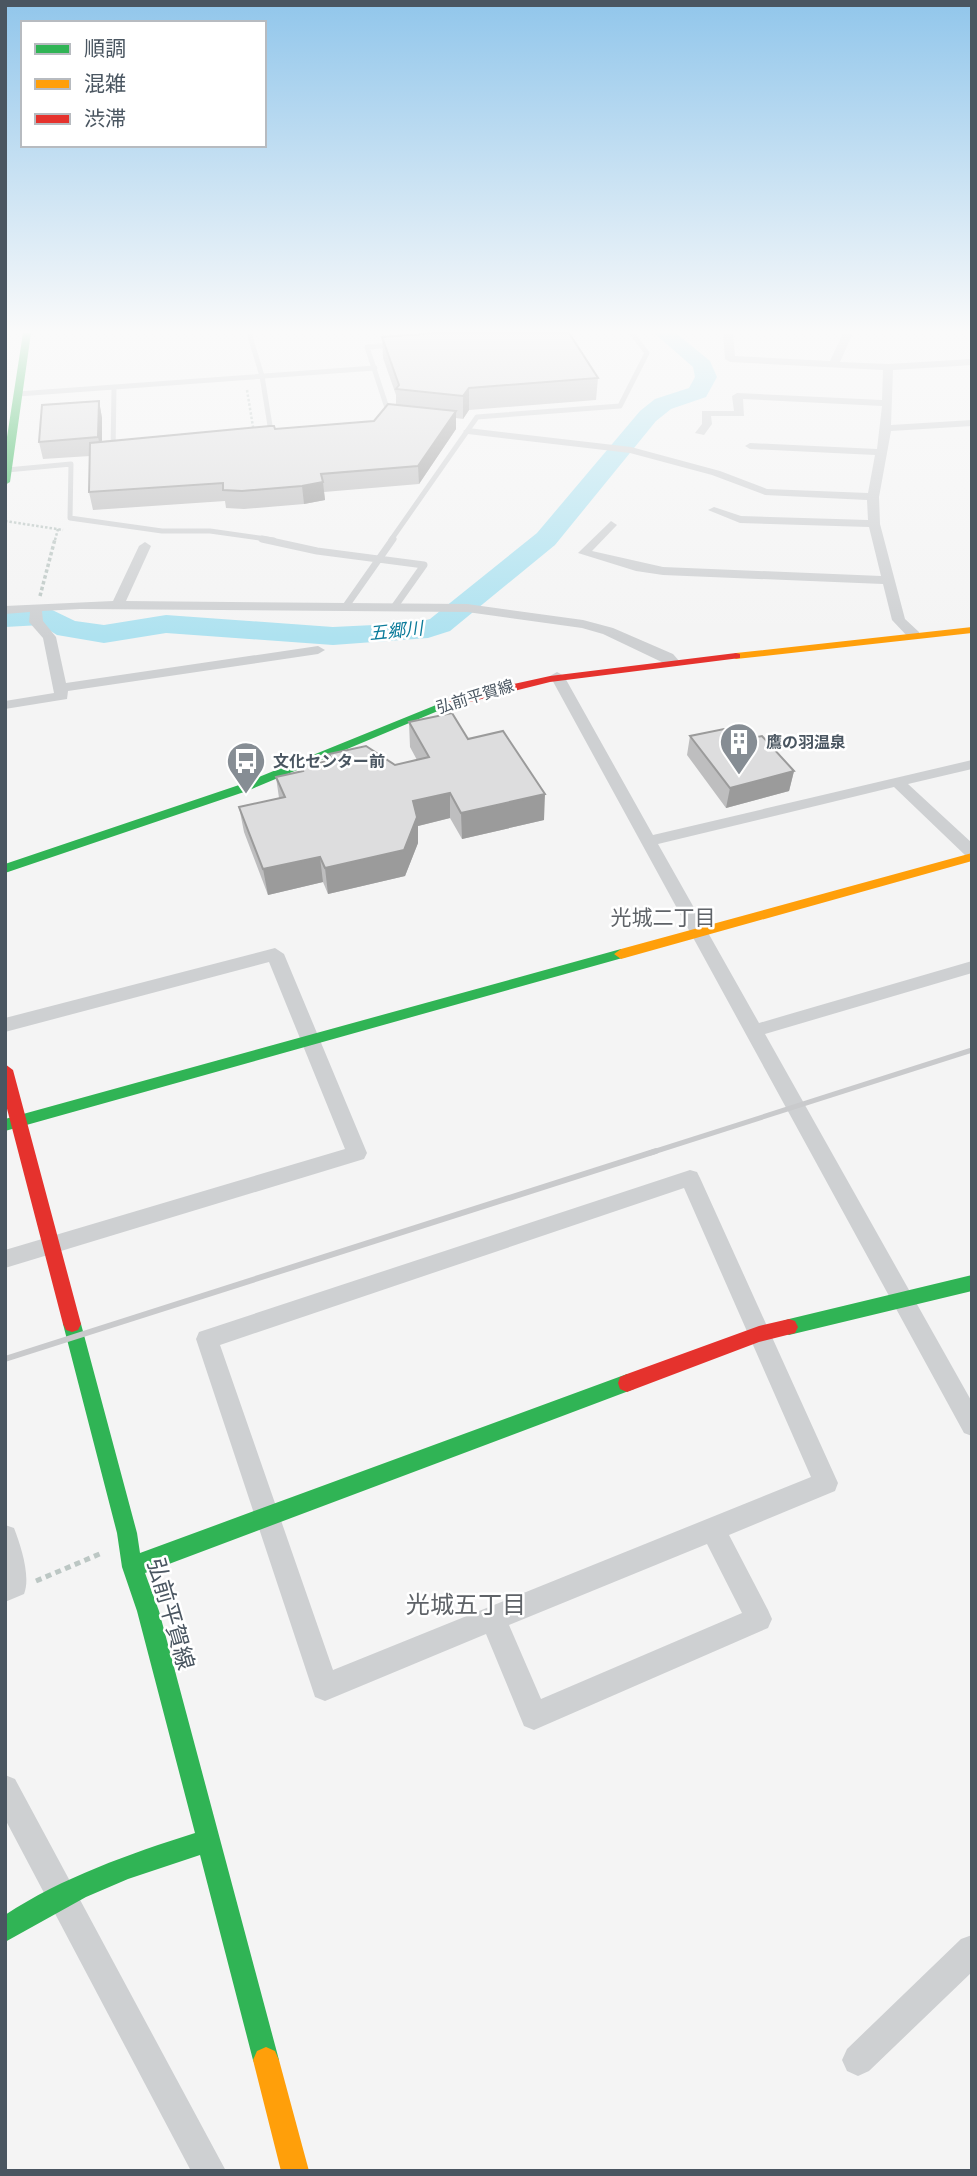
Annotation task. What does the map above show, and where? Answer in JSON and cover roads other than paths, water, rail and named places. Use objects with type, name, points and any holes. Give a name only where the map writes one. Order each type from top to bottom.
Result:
[{"type":"street","points":[[6,476],[12,435]]},
{"type":"street","points":[[523,435],[631,450],[716,472],[765,492],[873,497]]},
{"type":"street","points":[[884,435],[873,497],[874,524],[899,620],[914,635]]},
{"type":"street","points":[[750,446],[880,452]]},
{"type":"street","points":[[714,510],[740,519],[874,524]]},
{"type":"street","points":[[611,526],[584,553],[640,568],[663,571],[887,580]]},
{"type":"street","points":[[118,605],[145,547]]},
{"type":"street","points":[[5,610],[36,614],[118,605],[467,608],[583,624],[608,631],[668,657],[673,662]]},
{"type":"street","points":[[5,705],[62,696],[50,637],[36,614]]},
{"type":"street","name":"弘前平賀線","points":[[5,869],[243,788],[469,695],[557,676],[972,630]]},
{"type":"street","points":[[61,688],[318,650]]},
{"type":"street","points":[[557,676],[972,1426]]},
{"type":"street","points":[[649,841],[972,764]]},
{"type":"street","points":[[897,782],[972,854]]},
{"type":"street","points":[[12,1123],[699,933],[972,854]]},
{"type":"street","points":[[5,1025],[275,954],[357,1153],[5,1259]]},
{"type":"street","points":[[754,1031],[972,967]]},
{"type":"street","name":"弘前平賀線","points":[[5,1070],[12,1123],[51,1245],[127,1533],[132,1567],[148,1611],[295,2171]]},
{"type":"street","points":[[690,1178],[759,1334],[826,1483],[325,1687],[207,1339],[690,1178]]},
{"type":"street","points":[[132,1567],[759,1334],[972,1283]]},
{"type":"street","points":[[493,1619],[534,1716],[759,1619],[713,1529]]},
{"type":"street","points":[[5,1537],[10,1587]]},
{"type":"street","points":[[5,1789],[209,2171]]},
{"type":"street","points":[[5,1930],[59,1894],[123,1867],[208,1840]]},
{"type":"street","points":[[858,2060],[972,1950]]},
{"type":"lane","points":[[113,435],[113,453],[124,452]]},
{"type":"lane","points":[[346,606],[460,435]]},
{"type":"lane","points":[[264,439],[282,439]]},
{"type":"lane","points":[[6,476],[71,464],[71,518],[162,531],[210,531],[285,542],[317,551],[424,565],[396,607]]},
{"type":"waterway","name":"五郷川","points":[[9,619],[46,616],[67,629],[104,634],[166,624],[333,636],[418,632],[440,625],[546,539],[633,435]]},
{"type":"railway","points":[[650,1153],[972,1050]]},
{"type":"railway","points":[[5,1359],[656,1151]]},
{"type":"place","name":"鷹の羽温泉","points":[[739,776]]},
{"type":"place","name":"文化センター前","points":[[246,795]]},
{"type":"district","name":"光城二丁目","points":[[663,918]]},
{"type":"district","name":"光城五丁目","points":[[466,1605]]}]
